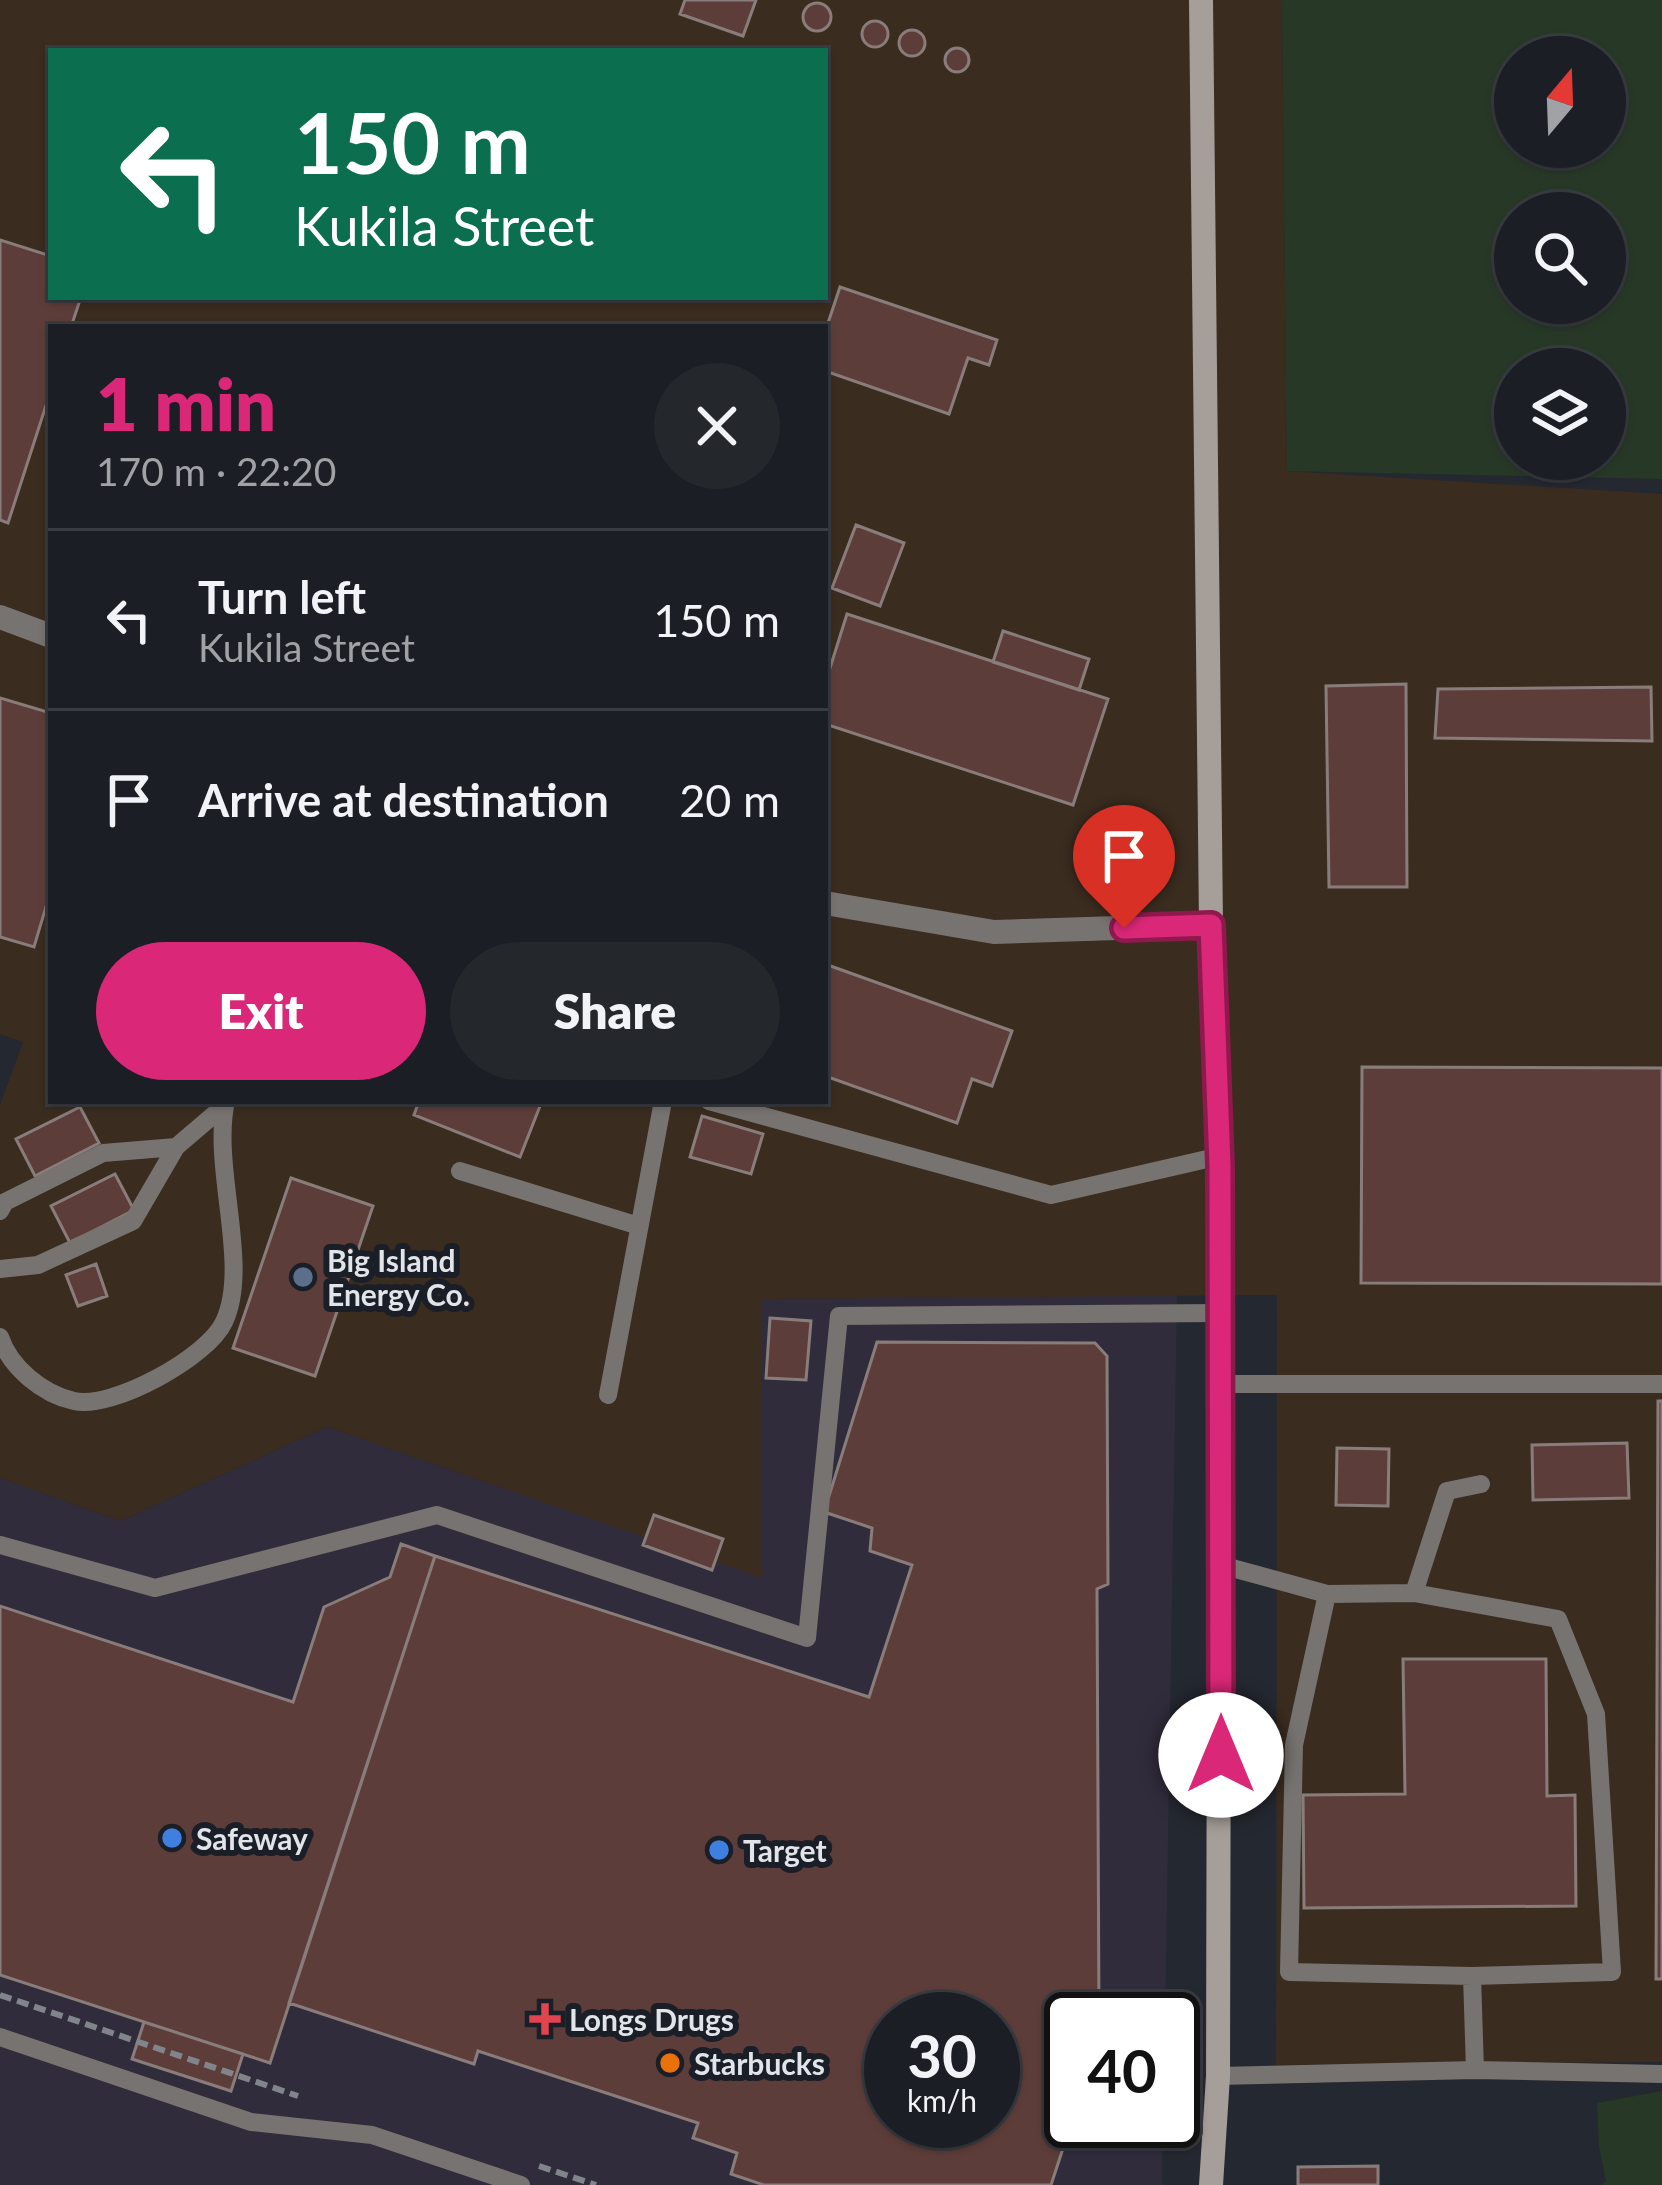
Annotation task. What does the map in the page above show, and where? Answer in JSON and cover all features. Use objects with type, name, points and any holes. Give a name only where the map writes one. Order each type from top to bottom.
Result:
[{"type":"street","points":[[1201,0],[1211,925],[1220,1156],[1218,2076],[1211,2185]]},
{"type":"street","points":[[0,617],[48,635]]},
{"type":"street","points":[[828,904],[994,932],[1211,925]]},
{"type":"lane","points":[[0,1269],[38,1265],[133,1221],[176,1147],[225,1104]]},
{"type":"lane","points":[[0,1337],[4,1350],[32,1382],[76,1402],[122,1394],[190,1360],[224,1323],[233,1274],[223,1165],[225,1104]]},
{"type":"lane","points":[[608,1395],[662,1104]]},
{"type":"lane","points":[[720,1104],[1051,1195],[1220,1156]]},
{"type":"lane","points":[[0,1210],[5,1202],[103,1153],[176,1147]]},
{"type":"lane","points":[[460,1171],[639,1226]]},
{"type":"lane","points":[[0,1545],[155,1588],[437,1515],[807,1638],[839,1316],[1220,1313]]},
{"type":"lane","points":[[1220,1384],[1662,1384]]},
{"type":"lane","points":[[1414,1593],[1447,1491],[1481,1484]]},
{"type":"lane","points":[[1221,1565],[1328,1594],[1414,1593],[1558,1619],[1595,1714],[1612,1972],[1472,1976],[1289,1972],[1294,1745],[1328,1594]]},
{"type":"lane","points":[[1472,1976],[1475,2070]]},
{"type":"lane","points":[[0,2037],[251,2122],[372,2134],[521,2185]]},
{"type":"lane","points":[[1218,2076],[1475,2070],[1662,2074]]},
{"type":"lane","points":[[452,2185],[459,2163]]},
{"type":"path","points":[[0,1995],[312,2101]]},
{"type":"path","points":[[528,2162],[596,2185]]},
{"type":"shaded area","points":[[0,0],[1282,0],[1287,471],[1662,494],[1662,2062],[1276,2065],[1277,1295],[762,1299],[762,1578],[327,1427],[121,1521],[0,1478],[0,1105],[23,1042],[0,1034]]},
{"type":"shaded area","points":[[1177,1295],[1165,1992],[1044,1992],[1044,2148],[1163,2148],[1162,2185],[0,2185],[0,1478],[121,1521],[327,1427],[761,1577],[761,1299]]},
{"type":"green space","points":[[1282,0],[1662,0],[1662,479],[1626,478],[1626,348],[1494,348],[1494,475],[1287,471]]},
{"type":"green space","points":[[1662,2091],[1662,2185],[1601,2185],[1606,2181],[1597,2103]]},
{"type":"building","points":[[685,0],[756,0],[743,36],[680,14]]},
{"type":"building","points":[[817,3],[827,7],[831,17],[827,27],[817,31],[807,27],[803,17],[807,7]]},
{"type":"building","points":[[875,21],[888,34],[875,47],[862,34]]},
{"type":"building","points":[[912,30],[925,43],[912,56],[899,43]]},
{"type":"building","points":[[957,48],[969,60],[957,72],[945,60]]},
{"type":"building","points":[[0,240],[48,255],[48,300],[80,300],[72,324],[48,324],[48,399],[8,523],[0,520]]},
{"type":"building","points":[[840,287],[997,340],[989,365],[968,358],[949,414],[828,372],[828,324]]},
{"type":"building","points":[[856,525],[904,543],[880,606],[832,588]]},
{"type":"building","points":[[847,614],[1108,699],[1073,805],[828,725],[828,674]]},
{"type":"building","points":[[1003,631],[1089,659],[1079,690],[993,662]]},
{"type":"building","points":[[1406,684],[1407,887],[1329,887],[1326,686]]},
{"type":"building","points":[[1651,687],[1652,741],[1435,738],[1438,689]]},
{"type":"building","points":[[0,698],[48,712],[48,900],[34,947],[0,937]]},
{"type":"building","points":[[828,965],[1012,1031],[992,1086],[972,1079],[957,1123],[828,1077]]},
{"type":"building","points":[[1362,1067],[1662,1068],[1662,1284],[1361,1283]]},
{"type":"building","points":[[418,1104],[541,1104],[520,1157],[414,1115]]},
{"type":"building","points":[[80,1107],[99,1143],[35,1176],[16,1139]]},
{"type":"building","points":[[702,1116],[763,1134],[751,1174],[690,1157]]},
{"type":"building","points":[[115,1174],[134,1210],[70,1243],[51,1206]]},
{"type":"building","name":"Big Island Energy Co.","points":[[291,1178],[373,1206],[315,1376],[233,1348]]},
{"type":"building","points":[[96,1264],[107,1296],[78,1306],[66,1275]]},
{"type":"building","points":[[770,1318],[811,1321],[806,1380],[766,1378]]},
{"type":"building","name":"Target","points":[[877,1342],[1095,1343],[1107,1356],[1108,1584],[1097,1589],[1099,1992],[1044,1992],[1044,2148],[1063,2148],[1051,2185],[764,2185],[731,2174],[737,2153],[693,2138],[698,2123],[478,2051],[474,2064],[289,2003],[435,1556],[869,1697],[912,1565],[870,1551],[872,1528],[824,1512]]},
{"type":"building","points":[[1658,1401],[1662,1401],[1662,1979],[1656,1979]]},
{"type":"building","points":[[1627,1443],[1629,1498],[1533,1500],[1532,1445]]},
{"type":"building","points":[[1337,1448],[1389,1449],[1388,1506],[1336,1505]]},
{"type":"building","points":[[654,1515],[723,1539],[712,1570],[643,1545]]},
{"type":"building","name":"Safeway","points":[[401,1544],[435,1556],[270,2063],[0,1975],[0,1606],[293,1702],[324,1607],[390,1577]]},
{"type":"building","points":[[1403,1659],[1546,1659],[1547,1796],[1575,1795],[1576,1906],[1304,1908],[1303,1795],[1405,1794]]},
{"type":"building","points":[[144,2022],[243,2054],[231,2091],[132,2059]]},
{"type":"building","points":[[1378,2166],[1378,2185],[1298,2185],[1298,2167]]},
{"type":"place","name":"Big Island Energy Co.","points":[[303,1277]]},
{"type":"place","name":"Safeway","points":[[172,1838]]},
{"type":"place","name":"Target","points":[[719,1850]]},
{"type":"place","name":"Longs Drugs","points":[[545,2019]]},
{"type":"place","name":"Starbucks","points":[[670,2063]]},
{"type":"route","points":[[1124,928],[1211,925],[1220,1165],[1221,1755]]}]
